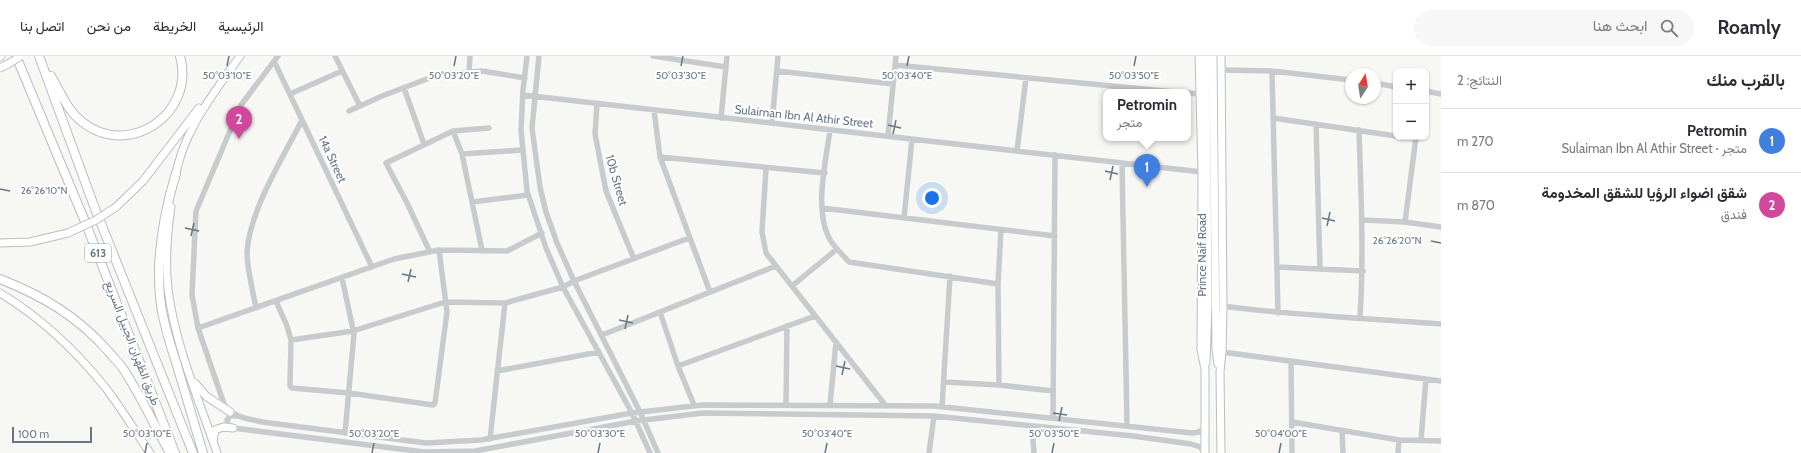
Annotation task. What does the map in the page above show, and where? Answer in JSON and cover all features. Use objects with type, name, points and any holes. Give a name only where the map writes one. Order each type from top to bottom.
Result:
[{"type":"highway","name":"طريق الظهران الجبيل السريع","points":[[16,56],[86,224],[175,453]]},
{"type":"highway","points":[[40,58],[73,114],[92,128],[106,134],[122,136],[138,133],[152,126],[160,121],[171,110],[177,101],[183,80],[180,56]]},
{"type":"highway","name":"طريق الظهران الجبيل السريع","points":[[40,58],[94,206],[194,453]]},
{"type":"highway","points":[[176,173],[168,200],[163,227],[159,276],[160,296],[162,315],[203,453]]},
{"type":"highway","points":[[0,279],[28,290],[56,305],[100,342],[122,367],[170,453]]},
{"type":"main road","points":[[0,68],[21,56]]},
{"type":"main road","points":[[216,453],[183,355],[168,288],[168,230],[176,173],[191,131],[203,108],[240,56]]},
{"type":"main road","points":[[0,243],[30,242],[68,233],[96,220],[116,207],[143,181],[240,56]]},
{"type":"main road","name":"Prince Naif Road","points":[[1199,56],[1200,94],[1208,173],[1201,349],[1205,369],[1205,453]]},
{"type":"main road","points":[[1206,56],[1208,173],[1216,350],[1220,372]]},
{"type":"main road","points":[[1208,173],[1213,56]]},
{"type":"main road","name":"Prince Naif Road","points":[[1221,56],[1223,306],[1220,372],[1221,453]]},
{"type":"main road","points":[[0,293],[45,326],[78,357],[105,387],[150,453]]},
{"type":"main road","points":[[190,375],[198,388],[206,396],[230,412]]},
{"type":"main road","points":[[213,443],[215,430],[223,427],[233,428]]},
{"type":"street","points":[[278,56],[240,105],[196,211],[192,295],[198,328],[224,404],[230,412],[238,416],[262,422],[426,443],[490,439],[632,413],[694,405],[942,407],[1053,417],[1127,425],[1145,429],[1192,433],[1199,432],[1206,427]]},
{"type":"street","points":[[469,72],[470,56]]},
{"type":"street","points":[[527,56],[522,95],[521,130],[528,195],[563,287],[632,413],[650,453]]},
{"type":"street","points":[[539,56],[532,128],[540,187],[557,243],[574,281],[644,420],[658,453]]},
{"type":"street","points":[[652,56],[726,67]]},
{"type":"street","points":[[721,118],[727,56]]},
{"type":"street","points":[[772,123],[778,56]]},
{"type":"street","points":[[888,136],[896,56]]},
{"type":"street","points":[[337,57],[342,71],[360,106]]},
{"type":"street","name":"14a Street","points":[[274,61],[372,267]]},
{"type":"street","points":[[895,65],[1143,89]]},
{"type":"street","points":[[1222,70],[1272,71],[1345,79]]},
{"type":"street","points":[[290,94],[342,71]]},
{"type":"street","points":[[350,111],[440,74],[482,71],[525,78]]},
{"type":"street","points":[[777,71],[893,84]]},
{"type":"street","points":[[1272,71],[1278,313]]},
{"type":"street","points":[[1018,151],[1026,78]]},
{"type":"street","points":[[1381,84],[1393,86]]},
{"type":"street","points":[[404,88],[424,144]]},
{"type":"street","points":[[1429,92],[1441,94]]},
{"type":"street","points":[[1191,93],[1200,94]]},
{"type":"street","name":"Sulaiman Ibn Al Athir Street","points":[[522,95],[1208,173]]},
{"type":"street","name":"10b Street","points":[[597,104],[595,134],[606,191],[634,259]]},
{"type":"street","points":[[654,110],[660,157],[710,292]]},
{"type":"street","points":[[1273,118],[1393,136]]},
{"type":"street","points":[[256,308],[247,254],[253,224],[262,197],[302,120]]},
{"type":"street","points":[[1316,124],[1320,269]]},
{"type":"street","points":[[430,252],[408,203],[386,162],[453,131],[489,128]]},
{"type":"street","points":[[830,130],[822,208],[824,224],[829,238],[849,262],[998,284]]},
{"type":"street","points":[[1359,130],[1363,271],[1360,317]]},
{"type":"street","points":[[453,131],[462,154],[482,250]]},
{"type":"street","points":[[904,218],[912,139]]},
{"type":"street","points":[[1405,222],[1416,140]]},
{"type":"street","points":[[462,154],[522,150]]},
{"type":"street","points":[[1053,417],[1055,155]]},
{"type":"street","points":[[660,157],[825,173]]},
{"type":"street","points":[[1122,163],[1127,425]]},
{"type":"street","points":[[766,168],[762,232],[766,253],[886,406]]},
{"type":"street","points":[[472,202],[528,195]]},
{"type":"street","points":[[822,208],[1055,236]]},
{"type":"street","points":[[1362,220],[1405,222],[1441,227]]},
{"type":"street","points":[[999,385],[998,284],[1001,230]]},
{"type":"street","points":[[198,328],[394,259],[439,250],[507,251],[542,233]]},
{"type":"street","points":[[290,340],[353,331],[446,302],[505,303],[563,287],[574,281],[689,238]]},
{"type":"street","points":[[792,286],[837,249]]},
{"type":"street","points":[[276,301],[287,326],[290,340],[290,386],[292,388],[349,393],[430,405],[435,403],[447,312],[439,250]]},
{"type":"street","points":[[602,336],[776,266]]},
{"type":"street","points":[[1277,267],[1363,271]]},
{"type":"street","points":[[942,407],[950,276]]},
{"type":"street","points":[[342,278],[353,331],[345,433]]},
{"type":"street","points":[[490,439],[505,303]]},
{"type":"street","points":[[1223,306],[1278,313],[1360,317],[1441,324]]},
{"type":"street","points":[[660,312],[678,366],[694,405]]},
{"type":"street","points":[[678,366],[816,316]]},
{"type":"street","points":[[786,405],[787,326]]},
{"type":"street","points":[[830,405],[836,342]]},
{"type":"street","points":[[497,371],[599,352]]},
{"type":"street","points":[[1222,352],[1441,381]]},
{"type":"street","points":[[1291,361],[1292,453]]},
{"type":"street","points":[[1421,440],[1426,379]]},
{"type":"street","points":[[944,382],[999,385],[1053,391]]},
{"type":"street","points":[[238,416],[230,416],[228,418],[228,424],[233,428],[424,452],[475,451],[636,421],[703,413],[934,416],[1133,436],[1191,444],[1200,447],[1205,453]]},
{"type":"street","points":[[928,453],[934,416]]},
{"type":"street","points":[[1292,422],[1399,440],[1441,441]]},
{"type":"street","points":[[1032,426],[1034,453]]},
{"type":"street","points":[[1133,436],[1145,429]]},
{"type":"street","points":[[1342,431],[1343,453]]},
{"type":"street","points":[[1398,453],[1399,440]]},
{"type":"place","name":"شقق اضواء الرؤيا للشقق المخدومة","points":[[239,139]]},
{"type":"place","name":"Petromin","points":[[1147,187]]}]
